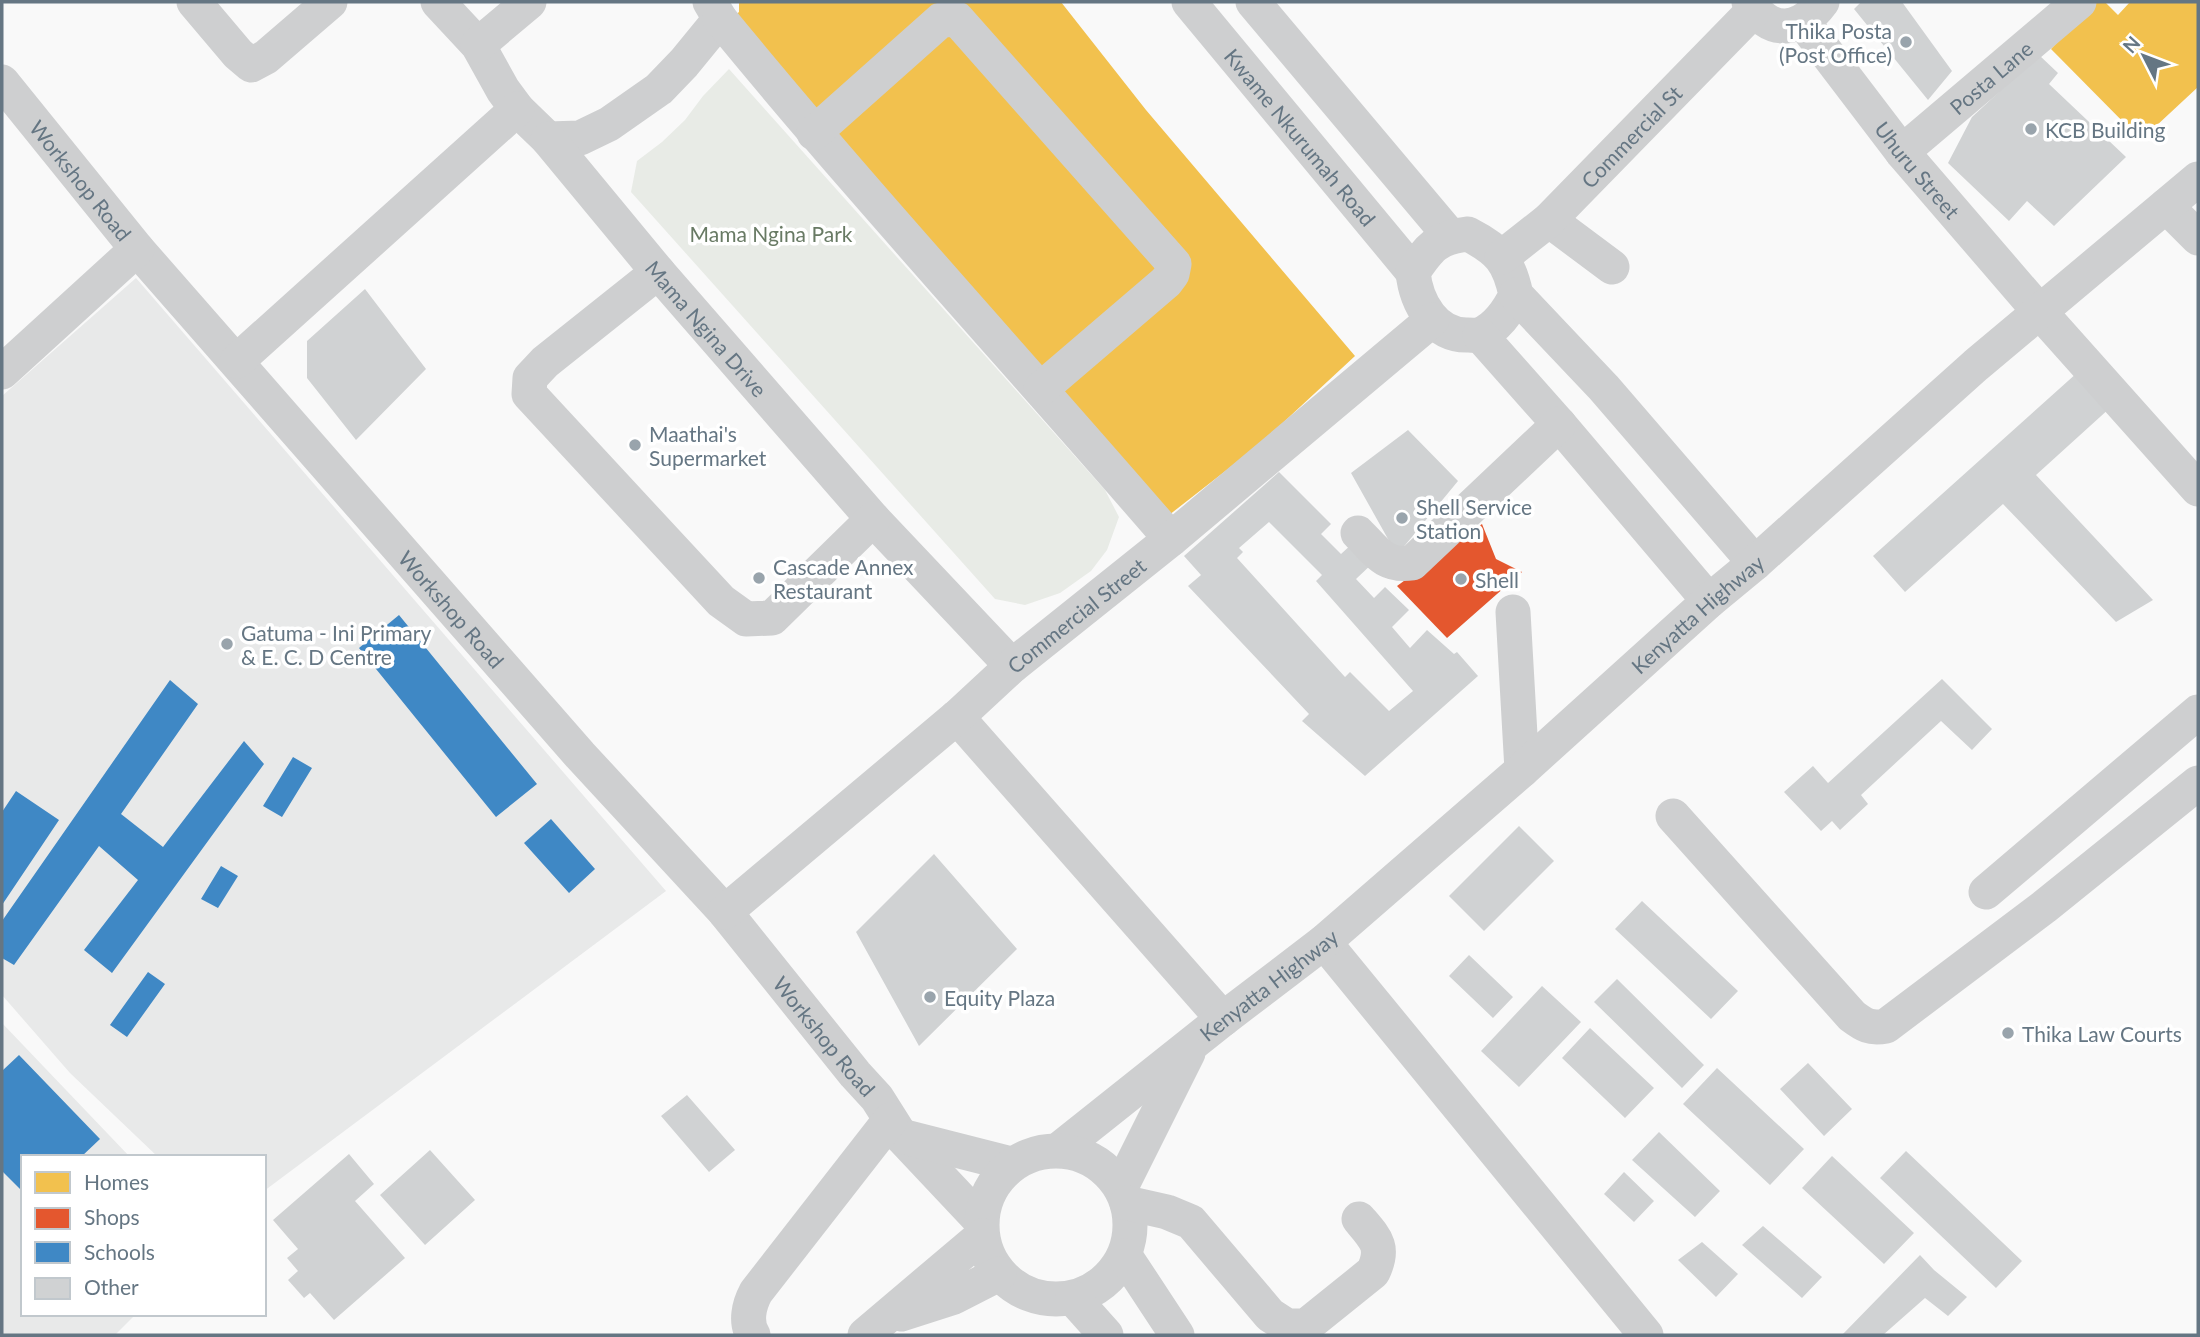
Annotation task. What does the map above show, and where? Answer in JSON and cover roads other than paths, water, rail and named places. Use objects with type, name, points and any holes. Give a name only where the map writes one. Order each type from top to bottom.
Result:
[{"type":"street","points":[[194,2],[238,54],[251,65],[266,57],[330,2]]},
{"type":"street","name":"Mama Ngina Drive","points":[[438,2],[478,45],[517,109],[548,139],[658,272],[873,519],[1012,666]]},
{"type":"street","points":[[478,45],[529,2]]},
{"type":"street","name":"Kwame Nkurumah Road","points":[[1189,2],[1413,272]]},
{"type":"street","points":[[1253,2],[1450,236]]},
{"type":"street","name":"Posta Lane","points":[[1902,152],[2079,2]]},
{"type":"street","points":[[1752,6],[1775,25],[1783,27],[1813,12]]},
{"type":"street","name":"Commercial St","points":[[1502,257],[1549,220],[1752,6]]},
{"type":"street","points":[[548,139],[580,138],[609,124],[659,89],[684,64],[715,10],[814,133],[1171,538]]},
{"type":"street","name":"Uhuru Street","points":[[1813,12],[1902,152],[2198,489]]},
{"type":"street","points":[[814,133],[941,20],[957,19],[966,29],[1174,264],[1166,282],[1041,388]]},
{"type":"street","name":"Workshop Road","points":[[2,82],[137,249],[580,755],[724,912],[877,1098],[896,1128],[981,1228]]},
{"type":"street","points":[[237,362],[517,109]]},
{"type":"street","name":"Kenyatta Highway","points":[[1061,1148],[1324,942],[2039,311],[2198,179]]},
{"type":"street","points":[[2166,206],[2198,238]]},
{"type":"street","points":[[1549,220],[1612,267]]},
{"type":"street","points":[[1516,295],[1497,323],[1479,335],[1455,336],[1432,320],[1419,301],[1413,272],[1427,251],[1450,236],[1468,234],[1489,245],[1502,257],[1516,295],[1604,388],[1755,563]]},
{"type":"street","points":[[2,372],[137,249]]},
{"type":"street","points":[[658,272],[545,362],[530,378],[529,394],[721,601],[746,619],[772,618],[873,519]]},
{"type":"street","name":"Commercial Street","points":[[724,912],[957,717],[1012,666],[1171,538],[1432,320]]},
{"type":"street","points":[[1479,335],[1559,424],[1709,601]]},
{"type":"street","points":[[1358,533],[1384,559],[1397,565],[1412,563],[1559,424]]},
{"type":"street","points":[[1513,612],[1522,770]]},
{"type":"street","points":[[1986,892],[2198,712]]},
{"type":"street","points":[[957,717],[1223,1019]]},
{"type":"street","points":[[1673,816],[1852,1016],[1873,1028],[1885,1026],[2044,907],[2198,783]]},
{"type":"street","points":[[1324,942],[1646,1335]]},
{"type":"street","name":"Kenyatta Highway","points":[[1124,1194],[1193,1044]]},
{"type":"street","points":[[753,1335],[750,1331],[749,1306],[756,1292],[896,1128],[1011,1164]]},
{"type":"street","points":[[1061,1148],[1096,1159],[1124,1194],[1132,1220],[1125,1256],[1104,1283],[1073,1298],[1033,1296],[999,1274],[988,1257],[981,1228],[989,1189],[1011,1164],[1061,1148]]},
{"type":"street","points":[[1124,1194],[1191,1222],[1270,1315],[1287,1326],[1306,1326],[1373,1272],[1380,1250],[1359,1219]]},
{"type":"street","points":[[876,1327],[981,1228]]},
{"type":"street","points":[[1125,1256],[1177,1335]]},
{"type":"street","points":[[876,1327],[954,1297],[999,1274]]},
{"type":"street","points":[[1073,1298],[1106,1335]]},
{"type":"place","name":"Thika Posta (Post Office)","points":[[1906,42]]},
{"type":"place","name":"KCB Building","points":[[2031,129]]},
{"type":"place","name":"Maathai's Supermarket","points":[[635,445]]},
{"type":"place","name":"Shell Service Station","points":[[1402,518]]},
{"type":"place","name":"Cascade Annex Restaurant","points":[[759,578]]},
{"type":"place","name":"Shell","points":[[1461,579]]},
{"type":"place","name":"Gatuma - Ini Primary & E. C. D Centre","points":[[227,644]]},
{"type":"place","name":"Equity Plaza","points":[[930,997]]},
{"type":"place","name":"Thika Law Courts","points":[[2008,1033]]},
{"type":"park label","name":"Mama Ngina Park","points":[[771,233]]}]
